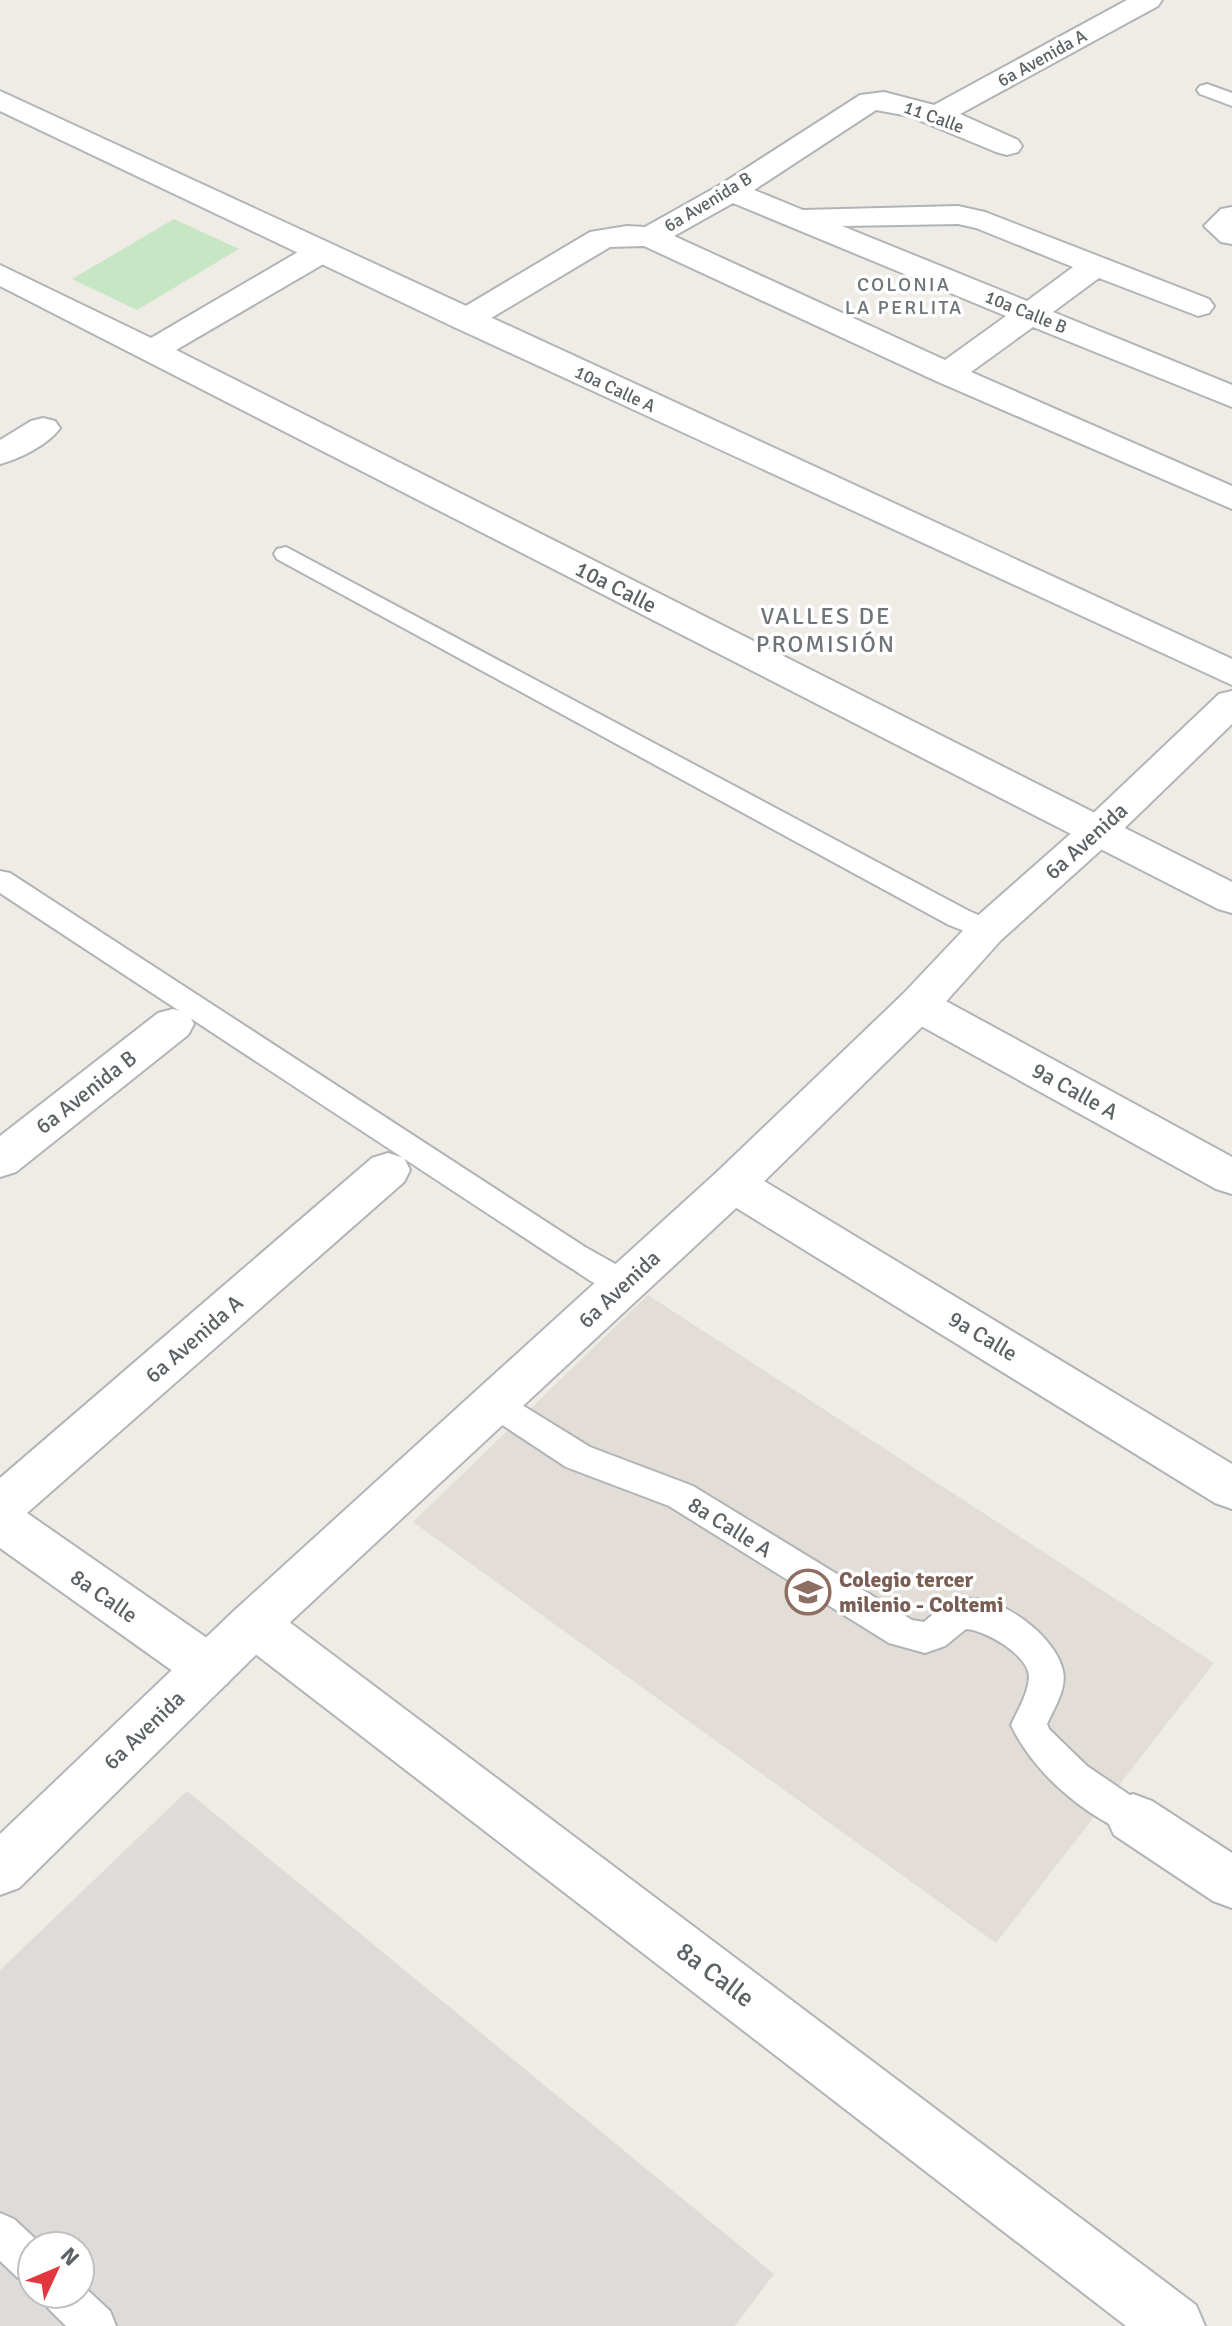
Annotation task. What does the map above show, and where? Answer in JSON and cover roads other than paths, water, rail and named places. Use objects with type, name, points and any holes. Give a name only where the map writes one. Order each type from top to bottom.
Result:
[{"type":"street","name":"6a Avenida A","points":[[935,116],[1148,0]]},
{"type":"street","name":"11 Calle","points":[[859,105],[882,99],[935,116],[1007,146]]},
{"type":"street","name":"10a Calle A","points":[[0,100],[465,320],[1232,673]]},
{"type":"street","name":"6a Avenida B","points":[[465,320],[601,239],[627,235],[650,237],[731,191],[859,105]]},
{"type":"street","name":"10a Calle B","points":[[731,191],[1232,397]]},
{"type":"street","points":[[792,217],[958,215],[985,221],[1198,306]]},
{"type":"street","points":[[650,237],[948,374],[1232,499]]},
{"type":"street","points":[[151,351],[321,252]]},
{"type":"street","points":[[948,374],[1096,265]]},
{"type":"street","name":"10a Calle","points":[[0,274],[1232,899]]},
{"type":"street","points":[[0,454],[43,428]]},
{"type":"street","name":"6a Avenida","points":[[0,1870],[254,1624],[733,1184],[918,1005],[987,930],[1098,831],[1232,703]]},
{"type":"street","name":"9a Calle A","points":[[918,1005],[1232,1177]]},
{"type":"street","name":"6a Avenida B","points":[[0,1160],[173,1024]]},
{"type":"street","name":"6a Avenida A","points":[[0,1507],[388,1170]]},
{"type":"street","name":"9a Calle","points":[[733,1184],[1232,1489]]},
{"type":"street","name":"8a Calle","points":[[0,1521],[209,1668]]},
{"type":"street","name":"8a Calle","points":[[254,1624],[1175,2326]]},
{"type":"street","name":"8a Calle A","points":[[1133,1818],[1232,1883]]},
{"type":"lane","points":[[1207,90],[1232,100]]},
{"type":"lane","points":[[286,554],[959,918],[987,930]]},
{"type":"lane","points":[[0,880],[560,1247],[624,1284]]},
{"type":"lane","name":"8a Calle A","points":[[495,1404],[578,1457],[681,1496],[901,1632],[920,1639],[934,1637],[950,1619],[968,1613],[988,1617],[1036,1649],[1046,1670],[1045,1684],[1029,1725],[1037,1743],[1049,1758],[1133,1818]]},
{"type":"lane","points":[[0,2233],[16,2248]]},
{"type":"lane","points":[[78,2310],[95,2326]]},
{"type":"place","name":"Colegio tercer milenio - Coltemi","points":[[808,1592]]},
{"type":"district","name":"COLONIA LA PERLITA","points":[[904,296]]},
{"type":"district","name":"VALLES DE PROMISIÓN","points":[[826,630]]}]
